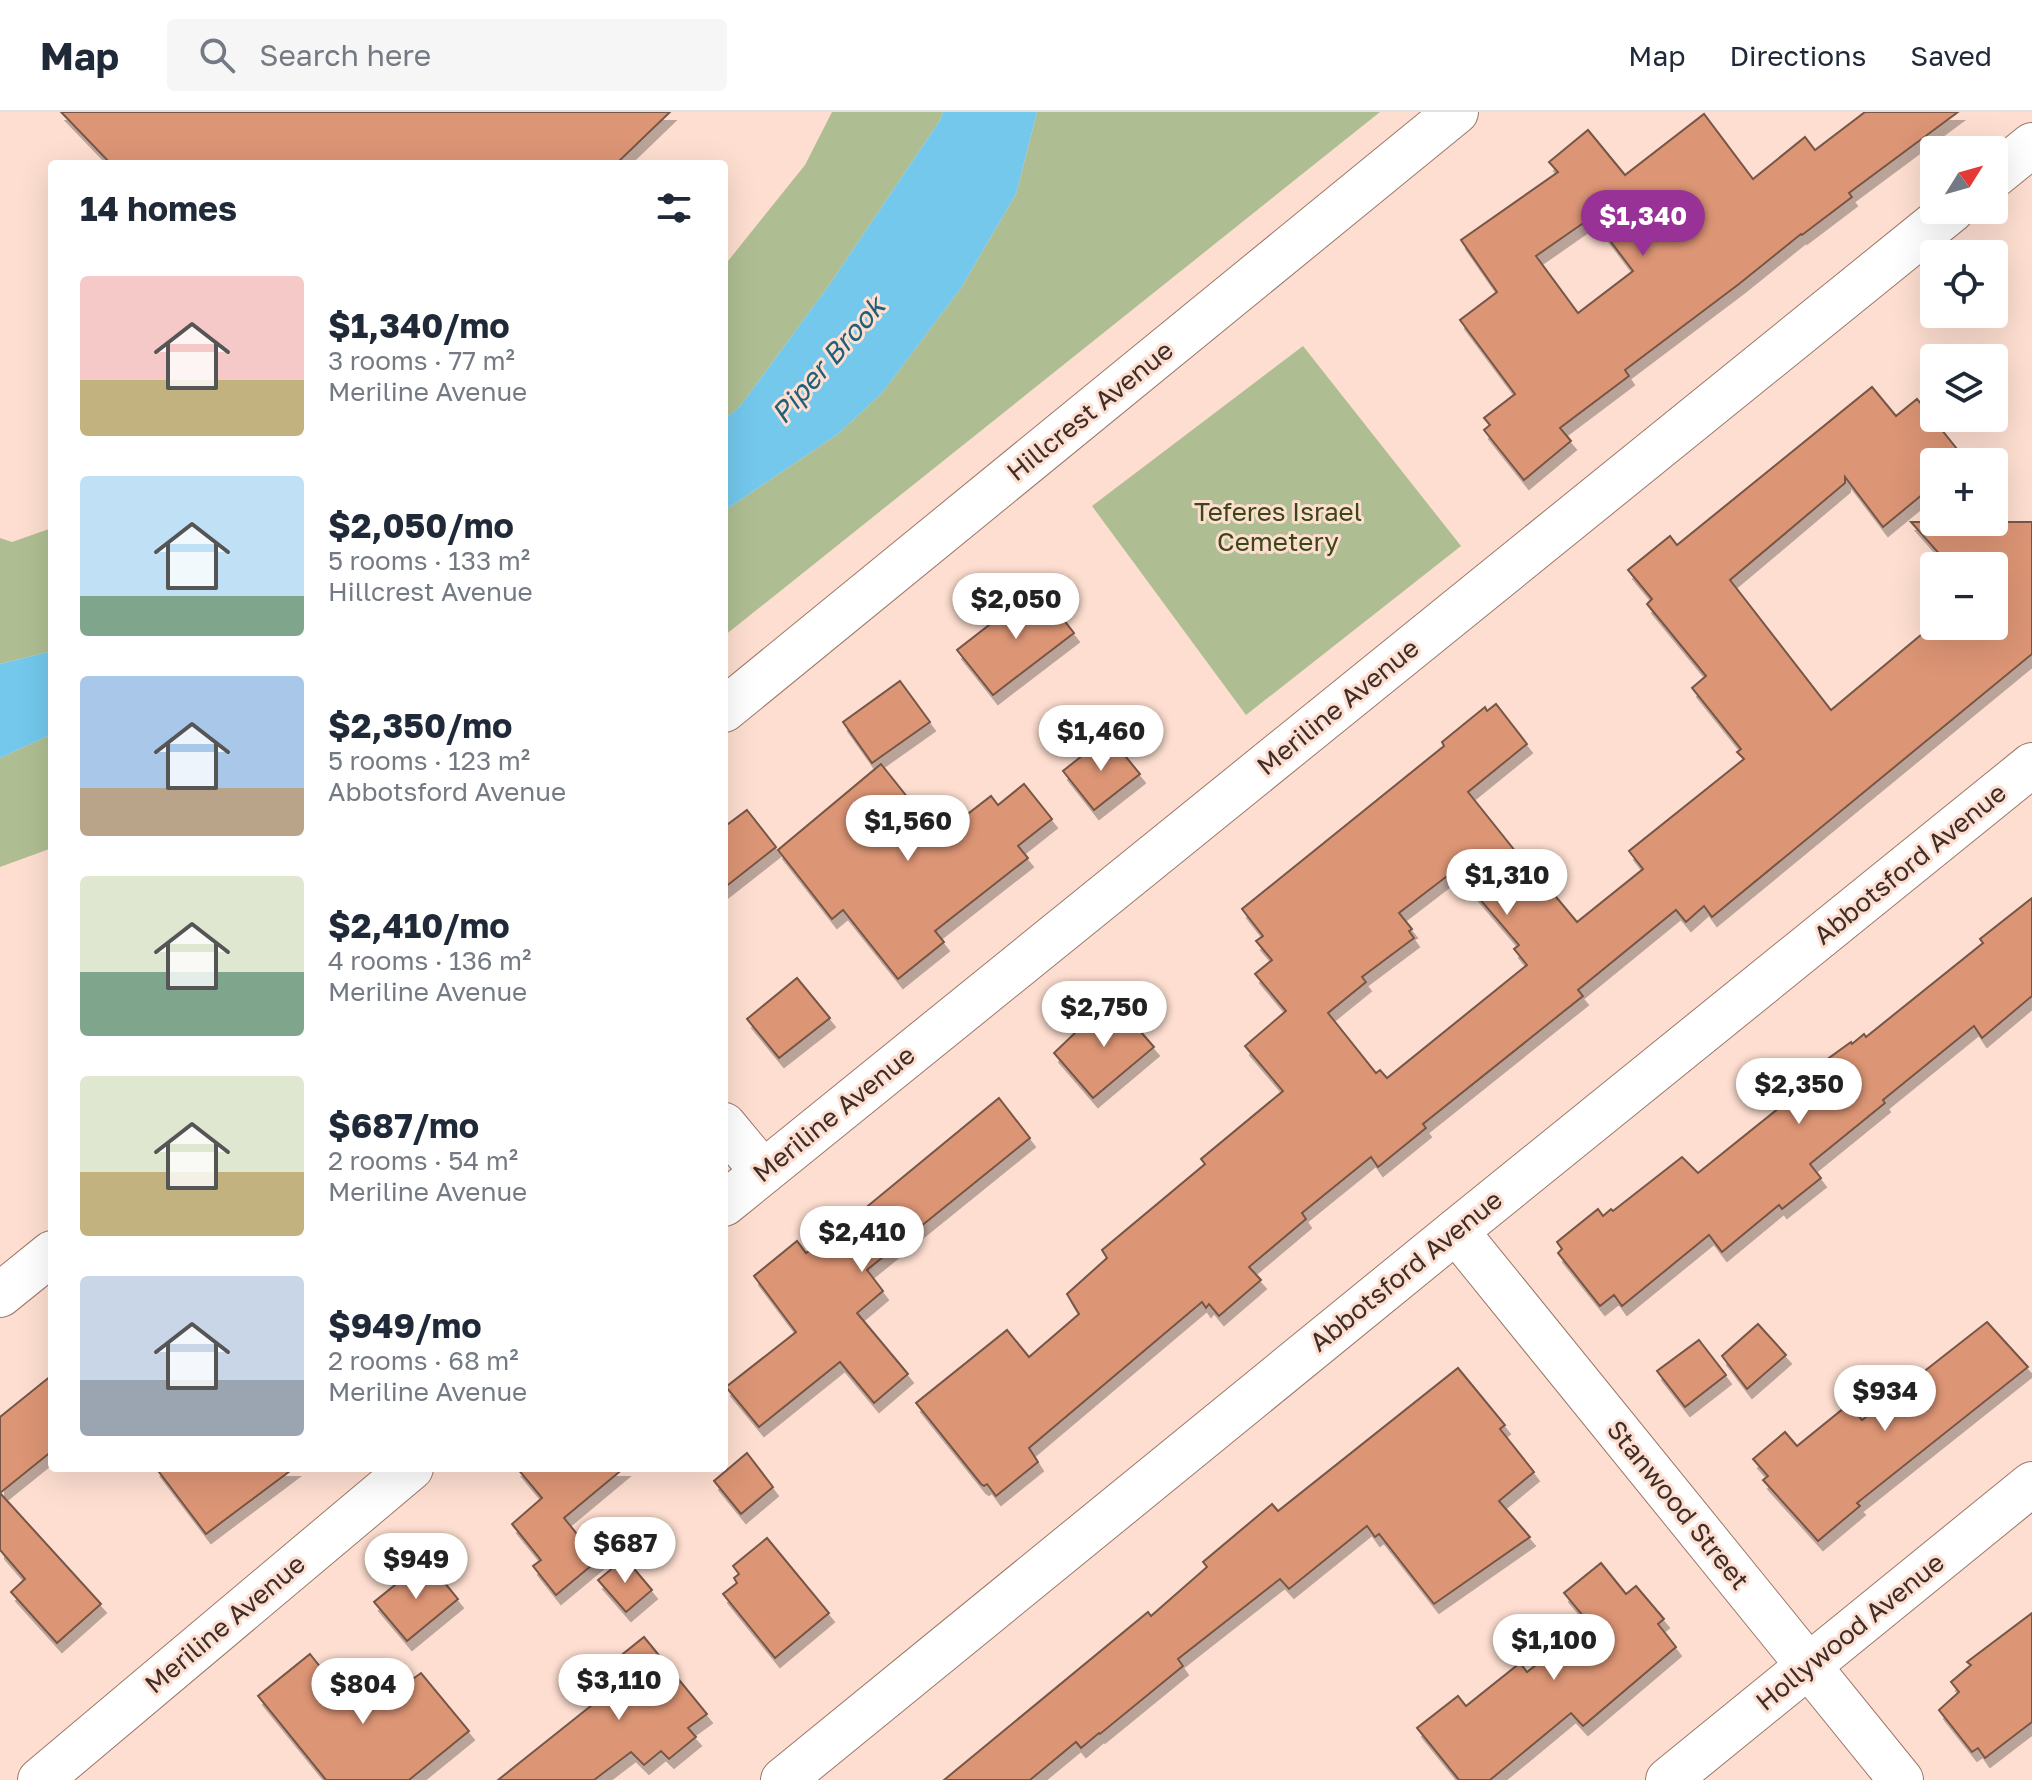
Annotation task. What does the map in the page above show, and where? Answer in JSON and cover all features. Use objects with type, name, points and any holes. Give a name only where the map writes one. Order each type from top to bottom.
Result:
[{"type":"street","name":"Hillcrest Avenue","points":[[728,707],[1456,112]]},
{"type":"street","points":[[2008,165],[2032,145]]},
{"type":"street","name":"Meriline Avenue","points":[[728,1201],[1935,224]]},
{"type":"street","name":"Abbotsford Avenue","points":[[783,1780],[2032,765]]},
{"type":"street","points":[[728,1130],[763,1172]]},
{"type":"street","name":"Stanwood Street","points":[[1456,1231],[1901,1780]]},
{"type":"street","points":[[0,1295],[48,1256]]},
{"type":"street","name":"Meriline Avenue","points":[[40,1780],[406,1472]]},
{"type":"street","name":"Hollywood Avenue","points":[[1668,1780],[2032,1484]]},
{"type":"green space","points":[[832,112],[943,112],[832,281],[741,405],[728,416],[728,261],[805,165]]},
{"type":"green space","points":[[1037,112],[1380,112],[728,633],[728,508],[838,434],[882,393],[961,288],[1016,194]]},
{"type":"green space","name":"Teferes Israel Cemetery","points":[[1303,346],[1461,546],[1246,715],[1092,506]]},
{"type":"green space","points":[[48,529],[48,652],[0,664],[0,538],[12,542]]},
{"type":"green space","points":[[48,736],[48,849],[0,867],[0,758]]},
{"type":"water","name":"Piper Brook","points":[[943,112],[1037,112],[1016,194],[961,288],[882,393],[838,434],[728,508],[728,416],[741,405],[832,281]]},
{"type":"water","points":[[48,652],[48,736],[0,758],[0,664]]},
{"type":"building","points":[[61,112],[670,112],[620,160],[107,160]]},
{"type":"building","points":[[1865,112],[1958,112],[1926,136],[1920,136],[1920,140],[1849,193],[1852,197],[1625,370],[1629,376],[1560,428],[1571,441],[1524,480],[1484,430],[1490,425],[1484,418],[1515,394],[1460,320],[1497,292],[1461,240],[1558,172],[1549,162],[1588,130],[1625,175],[1704,114],[1753,179],[1805,137],[1815,150]],"holes":[[[1592,217],[1633,271],[1578,313],[1536,256]]]},
{"type":"building","points":[[1872,387],[1896,416],[1917,399],[1920,403],[1920,432],[1943,432],[1956,448],[1920,448],[1920,497],[1883,527],[1845,477],[1845,483],[1730,580],[1831,710],[1920,636],[1920,640],[2008,640],[2008,552],[1938,552],[1923,536],[2008,536],[2008,522],[2032,522],[2032,654],[1712,917],[1704,906],[1686,922],[1676,910],[1578,990],[1583,996],[1423,1124],[1426,1128],[1378,1167],[1371,1157],[1302,1213],[1306,1219],[1249,1267],[1261,1280],[1219,1316],[1209,1304],[1206,1308],[1202,1302],[1029,1448],[1038,1462],[996,1496],[987,1484],[981,1484],[916,1403],[1007,1330],[1029,1357],[1079,1314],[1067,1294],[1107,1258],[1102,1250],[1205,1164],[1201,1159],[1283,1091],[1245,1046],[1286,1011],[1255,974],[1272,960],[1256,941],[1263,936],[1242,909],[1444,746],[1442,742],[1485,707],[1487,711],[1496,704],[1527,744],[1468,792],[1577,922],[1643,869],[1629,851],[1744,759],[1737,752],[1741,749],[1692,688],[1706,676],[1647,604],[1652,599],[1628,570],[1670,536],[1677,545]],"holes":[[[1455,870],[1519,945],[1514,949],[1527,965],[1387,1078],[1380,1070],[1376,1073],[1328,1013],[1366,982],[1362,977],[1414,938],[1409,931],[1412,929],[1399,913]]]},
{"type":"building","points":[[1911,522],[1920,522],[1920,532]]},
{"type":"building","points":[[1038,587],[1074,633],[993,695],[957,650]]},
{"type":"building","points":[[900,681],[930,722],[872,763],[843,722]]},
{"type":"building","points":[[1108,735],[1140,774],[1094,810],[1063,771]]},
{"type":"building","points":[[881,764],[932,828],[958,807],[965,816],[991,796],[998,805],[1024,784],[1052,819],[1018,846],[1028,858],[935,931],[944,942],[898,979],[843,910],[832,919],[778,850]]},
{"type":"building","points":[[747,810],[776,847],[728,885],[728,824]]},
{"type":"building","points":[[2032,898],[2032,996],[1982,1038],[1974,1026],[1883,1100],[1885,1103],[1810,1164],[1821,1178],[1782,1209],[1779,1205],[1722,1252],[1709,1235],[1622,1306],[1614,1295],[1600,1306],[1558,1253],[1562,1249],[1557,1242],[1598,1209],[1603,1216],[1611,1209],[1613,1211],[1682,1157],[1698,1173],[1820,1075],[1818,1072],[1825,1067],[1822,1063],[1864,1034],[1866,1037],[1983,943],[1980,939]]},
{"type":"building","points":[[797,978],[830,1018],[779,1058],[747,1019]]},
{"type":"building","points":[[1113,1000],[1154,1047],[1093,1098],[1054,1053]]},
{"type":"building","points":[[999,1098],[1030,1138],[867,1270],[883,1291],[857,1313],[908,1374],[874,1403],[840,1362],[759,1427],[728,1385],[796,1332],[754,1276],[797,1241],[806,1253],[812,1252]]},
{"type":"building","points":[[1987,1322],[2028,1367],[1857,1503],[1860,1506],[1818,1541],[1763,1480],[1768,1476],[1753,1459],[1785,1432],[1797,1446],[1849,1404],[1862,1420]]},
{"type":"building","points":[[1758,1324],[1786,1355],[1747,1389],[1722,1356]]},
{"type":"building","points":[[1699,1340],[1726,1375],[1685,1407],[1657,1371]]},
{"type":"building","points":[[1458,1368],[1505,1425],[1500,1429],[1534,1472],[1499,1501],[1530,1537],[1434,1604],[1379,1534],[1375,1537],[1367,1526],[1289,1589],[1280,1579],[1178,1659],[1183,1666],[1100,1734],[1081,1748],[1076,1742],[1030,1780],[944,1780],[1148,1612],[1151,1616],[1207,1567],[1203,1562],[1272,1504],[1278,1511]]},
{"type":"building","points":[[48,1378],[48,1454],[0,1493],[0,1417]]},
{"type":"building","points":[[747,1453],[773,1487],[741,1514],[714,1481]]},
{"type":"building","points":[[159,1472],[289,1472],[206,1534]]},
{"type":"building","points":[[520,1472],[619,1472],[564,1518],[598,1560],[556,1595],[533,1566],[541,1560],[512,1524],[542,1498]]},
{"type":"building","points":[[0,1493],[101,1604],[57,1643],[11,1592],[25,1579],[0,1550]]},
{"type":"building","points":[[767,1538],[829,1613],[775,1658],[723,1594],[737,1583],[734,1578],[739,1574],[733,1566]]},
{"type":"building","points":[[625,1558],[652,1590],[626,1612],[598,1580]]},
{"type":"building","points":[[426,1560],[458,1599],[407,1641],[374,1602]]},
{"type":"building","points":[[1601,1563],[1626,1594],[1636,1586],[1664,1619],[1658,1624],[1676,1647],[1583,1726],[1571,1713],[1490,1780],[1459,1780],[1417,1728],[1458,1696],[1466,1706],[1520,1663],[1527,1672],[1589,1623],[1564,1593]]},
{"type":"building","points":[[2032,1613],[2032,1722],[1985,1758],[1978,1748],[1972,1752],[1939,1710],[1959,1692],[1951,1682],[1971,1665],[1967,1662]]},
{"type":"building","points":[[644,1637],[707,1714],[688,1728],[696,1737],[669,1759],[661,1751],[644,1765],[631,1752],[594,1780],[498,1780],[592,1705],[588,1695],[610,1678],[603,1670]]},
{"type":"building","points":[[310,1654],[360,1717],[421,1673],[469,1731],[409,1780],[326,1780],[258,1696]]}]
